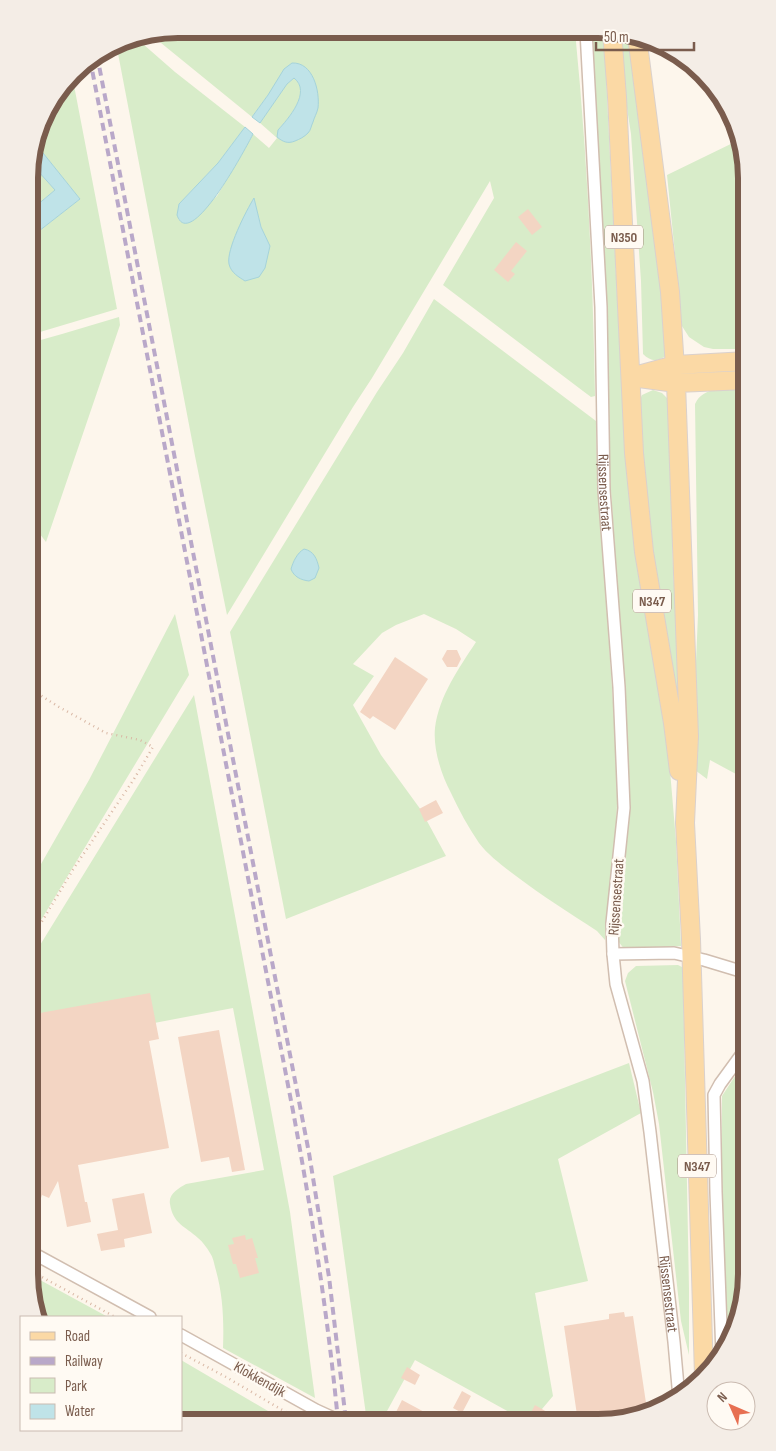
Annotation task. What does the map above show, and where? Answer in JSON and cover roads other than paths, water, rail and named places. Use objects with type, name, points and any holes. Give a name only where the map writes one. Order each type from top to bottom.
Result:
[{"type":"main road","name":"Rijssensestraat","points":[[613,39],[634,453],[644,552],[673,724],[686,823]]},
{"type":"main road","name":"Rijssensestraat","points":[[638,44],[670,292],[676,383],[688,736],[686,823],[704,1365]]},
{"type":"main road","points":[[631,377],[675,365],[738,361]]},
{"type":"main road","points":[[631,377],[676,383],[738,380]]},
{"type":"street","name":"Rijssensestraat","points":[[586,38],[602,307],[604,490],[619,687],[624,808],[612,923],[613,954],[616,984],[644,1089],[678,1389]]},
{"type":"street","name":"Rijssensestraat","points":[[613,954],[674,953],[691,956],[738,971]]},
{"type":"street","points":[[721,1340],[714,1095],[738,1059]]},
{"type":"street","points":[[38,1256],[148,1316]]},
{"type":"street","name":"Klokkendijk","points":[[182,1336],[324,1414]]},
{"type":"water","points":[[292,63],[305,67],[310,72],[318,94],[318,108],[308,133],[299,139],[288,142],[277,137],[278,130],[292,112],[299,98],[299,84],[294,78],[287,84],[260,123],[252,117],[284,69]]},
{"type":"water","points":[[245,127],[253,134],[218,193],[194,220],[184,223],[177,215],[179,204],[218,163]]},
{"type":"water","points":[[41,150],[80,199],[38,232],[38,204],[55,190],[38,171]]},
{"type":"water","points":[[254,198],[261,227],[270,246],[265,268],[259,277],[245,281],[232,270],[229,258],[237,231]]},
{"type":"water","points":[[304,549],[314,556],[319,568],[315,578],[309,581],[298,578],[291,569],[299,553]]},
{"type":"railway","points":[[98,62],[309,1153],[329,1277],[345,1414]]},
{"type":"railway","points":[[92,67],[293,1111],[319,1266],[337,1414]]}]
